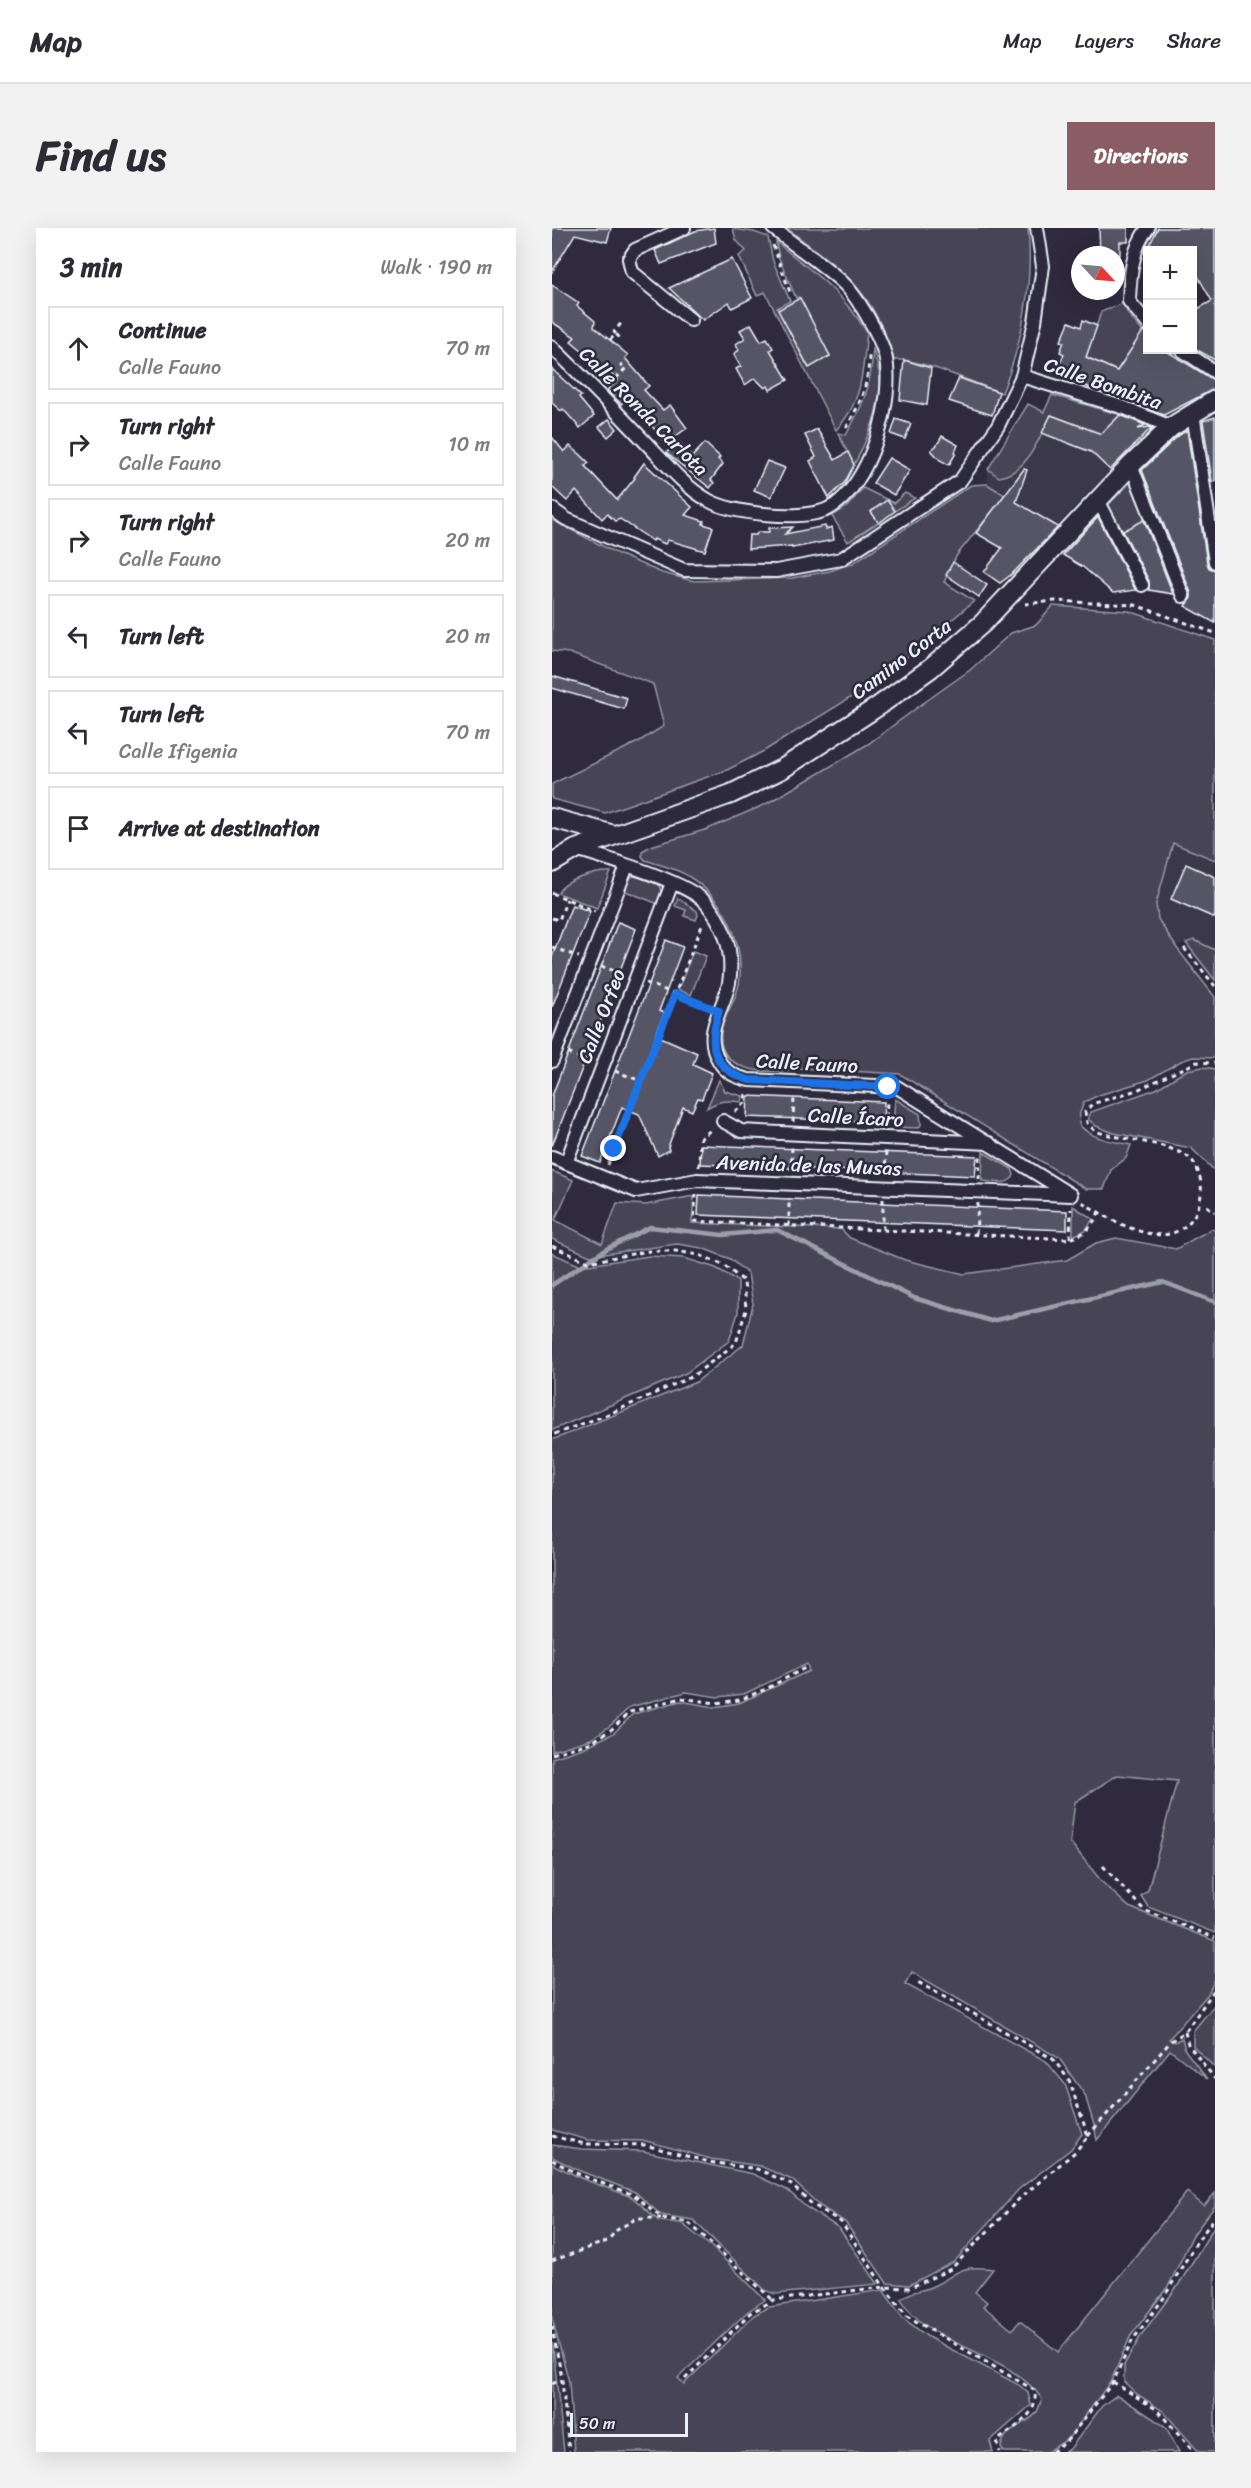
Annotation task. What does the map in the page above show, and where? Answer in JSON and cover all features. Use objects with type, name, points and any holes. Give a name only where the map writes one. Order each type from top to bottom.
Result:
[{"type":"street","points":[[684,228],[635,250],[629,259],[632,272],[691,320]]},
{"type":"street","points":[[552,509],[566,519],[684,570],[776,570],[841,559],[960,481],[998,426],[1022,376],[1035,322],[1043,266],[1037,228]]},
{"type":"street","points":[[1143,318],[1129,301],[1130,271],[1143,234],[1148,228]]},
{"type":"street","name":"Calle Ronda Carlota","points":[[552,347],[681,479],[708,501],[737,511],[791,516],[827,509],[847,495],[862,471],[876,440],[889,393],[886,355],[875,329],[843,282],[772,234]]},
{"type":"street","points":[[1188,354],[1215,372]]},
{"type":"street","name":"Calle Bombita","points":[[1022,376],[1125,408],[1171,427]]},
{"type":"street","name":"Camino Corta","points":[[552,863],[576,849],[731,794],[782,770],[877,707],[931,668],[999,607],[1131,465],[1171,427],[1215,400]]},
{"type":"street","points":[[1193,413],[1215,562]]},
{"type":"street","points":[[1131,465],[1183,596]]},
{"type":"street","points":[[1098,500],[1142,585]]},
{"type":"street","points":[[552,818],[614,835]]},
{"type":"street","name":"Calle Fauno","points":[[576,849],[672,883],[705,901],[726,933],[730,958],[729,984],[713,1029],[713,1050],[722,1066],[734,1076],[749,1080],[897,1087],[1071,1195]]},
{"type":"street","points":[[552,1061],[627,866]]},
{"type":"street","name":"Calle Orfeo","points":[[566,1163],[672,883]]},
{"type":"street","name":"Calle Ícaro","points":[[723,1121],[741,1131],[990,1143]]},
{"type":"street","name":"Avenida de las Musas","points":[[552,1157],[636,1191],[697,1180],[1071,1195]]},
{"type":"path","points":[[772,234],[777,261],[791,295]]},
{"type":"path","points":[[610,340],[623,321]]},
{"type":"path","points":[[846,428],[861,405],[869,377],[870,343],[875,329]]},
{"type":"path","points":[[616,334],[621,339]]},
{"type":"path","points":[[606,389],[626,368],[620,364]]},
{"type":"path","points":[[999,607],[1054,601],[1135,606],[1215,633]]},
{"type":"path","points":[[552,893],[597,911]]},
{"type":"path","points":[[552,918],[559,920],[567,899]]},
{"type":"path","points":[[608,1166],[709,907]]},
{"type":"path","points":[[552,947],[579,957]]},
{"type":"path","points":[[1184,948],[1215,986]]},
{"type":"path","points":[[597,964],[625,975]]},
{"type":"path","points":[[645,982],[719,1011]]},
{"type":"path","points":[[563,1051],[592,1063]]},
{"type":"path","points":[[1205,1172],[1192,1160],[1177,1151],[1095,1131],[1087,1123],[1085,1112],[1092,1104],[1137,1090],[1197,1062],[1215,1063]]},
{"type":"path","points":[[610,1069],[641,1081]]},
{"type":"path","points":[[740,1091],[746,1092],[745,1104]]},
{"type":"path","points":[[793,1124],[794,1093]]},
{"type":"path","points":[[886,1127],[888,1097]]},
{"type":"path","points":[[699,1167],[700,1139]]},
{"type":"path","points":[[791,1173],[792,1143]]},
{"type":"path","points":[[885,1177],[886,1146]]},
{"type":"path","points":[[696,1194],[694,1221],[1070,1239],[1090,1229],[1099,1212]]},
{"type":"path","points":[[1070,1239],[1071,1195],[1124,1225],[1154,1235],[1182,1231],[1196,1221],[1206,1206],[1208,1197]]},
{"type":"path","points":[[789,1200],[789,1226]]},
{"type":"path","points":[[976,1234],[978,1201]]},
{"type":"path","points":[[883,1205],[883,1230]]},
{"type":"path","points":[[1206,1206],[1215,1212]]},
{"type":"path","points":[[552,1246],[588,1262],[649,1251],[676,1251],[699,1256],[722,1264],[744,1281],[746,1310],[736,1343],[693,1377],[552,1436]]},
{"type":"path","points":[[552,1754],[592,1742],[612,1730],[630,1712],[681,1698],[717,1703],[739,1700],[766,1689],[805,1668]]},
{"type":"path","points":[[1103,1866],[1144,1910],[1215,1938]]},
{"type":"path","points":[[916,1981],[1053,2059],[1069,2080],[1088,2136]]},
{"type":"path","points":[[685,2379],[750,2313],[774,2301],[884,2287],[909,2288],[951,2269],[1019,2199],[1075,2152],[1171,2041],[1185,2032],[1215,1989]]},
{"type":"path","points":[[1185,2032],[1188,2044],[1215,2079]]},
{"type":"path","points":[[552,2136],[585,2144],[645,2145],[709,2162],[757,2169],[789,2183],[812,2204],[840,2222],[884,2287],[907,2316],[1034,2391],[1037,2402],[1033,2412],[997,2441],[1000,2452]]},
{"type":"path","points":[[552,2160],[580,2175],[634,2195],[662,2218]]},
{"type":"path","points":[[1052,2452],[1065,2444],[1113,2382],[1131,2341],[1163,2299],[1196,2243],[1215,2217]]},
{"type":"path","points":[[552,2261],[607,2241],[617,2230],[638,2218],[662,2218],[688,2222],[774,2301]]},
{"type":"path","points":[[552,2326],[562,2379],[569,2452]]},
{"type":"path","points":[[552,2384],[562,2379]]},
{"type":"path","points":[[1113,2382],[1156,2409],[1195,2452]]},
{"type":"shaded area","points":[[787,228],[1028,228],[1029,270],[1025,312],[1016,353],[1002,393],[932,367],[904,360],[894,360],[877,316],[854,284]]},
{"type":"shaded area","points":[[733,229],[768,237],[773,261],[790,301],[777,308],[808,367],[830,356],[799,297],[796,298],[779,258],[776,242],[838,294],[867,333],[857,396],[852,408],[836,430],[765,292],[757,296],[739,256],[746,251],[736,240]]},
{"type":"shaded area","points":[[1123,303],[1128,314],[1143,332],[1117,371],[1086,357],[1101,312]]},
{"type":"shaded area","points":[[873,348],[880,376],[880,391],[876,413],[854,465],[838,433],[846,435],[858,413],[869,384]]},
{"type":"shaded area","points":[[1052,395],[1121,415],[1102,434],[1051,415],[1031,453],[1018,468],[999,477],[988,469],[1028,404],[1044,412]]},
{"type":"shaded area","points":[[1028,404],[1044,412],[1109,428],[1124,412],[1155,426],[1156,430],[1137,448],[1132,447],[1057,526],[987,484],[988,469]]},
{"type":"shaded area","points":[[1133,480],[1149,518],[1121,533],[1107,506]]},
{"type":"shaded area","points":[[987,484],[1005,495],[957,555],[944,582],[974,601],[910,655],[863,690],[764,751],[727,770],[605,813],[552,799],[552,784],[638,742],[664,726],[653,684],[569,653],[552,651],[552,520],[618,554],[662,573],[694,581],[792,578],[830,571],[853,563],[971,485]]},
{"type":"shaded area","points":[[863,488],[894,503],[905,493],[915,498],[895,511],[887,500],[871,511],[879,522],[848,542],[832,516],[847,507]]},
{"type":"shaded area","points":[[1053,606],[1129,611],[1215,640],[1215,860],[1173,843],[1156,904],[1158,919],[1176,947],[1215,997],[1215,1058],[1193,1057],[1181,1061],[1148,1080],[1084,1102],[1079,1124],[1084,1129],[1102,1139],[1131,1145],[1126,1158],[1111,1170],[1104,1189],[1086,1189],[900,1074],[799,1068],[761,1071],[737,1064],[728,1057],[722,1047],[721,1033],[737,992],[740,977],[738,947],[728,919],[711,895],[700,885],[683,873],[645,860],[642,856],[642,851],[651,846],[708,829],[764,805],[868,744],[970,670],[1011,633],[1036,625]]},
{"type":"shaded area","points":[[1173,843],[1215,860],[1215,950],[1194,940],[1176,947],[1158,919],[1156,904]]},
{"type":"shaded area","points":[[611,872],[597,908],[558,893],[561,888],[574,880]]},
{"type":"shaded area","points":[[633,876],[646,879],[659,886],[661,891],[656,903],[623,890],[626,880]]},
{"type":"shaded area","points":[[678,898],[697,911],[696,920],[684,916],[686,910],[675,906]]},
{"type":"shaded area","points":[[1194,940],[1215,950],[1215,980],[1186,943]]},
{"type":"shaded area","points":[[693,951],[706,956],[691,995],[678,990]]},
{"type":"shaded area","points":[[1203,1067],[1215,1069],[1215,1171],[1191,1148],[1114,1133],[1096,1126],[1088,1119],[1091,1112],[1156,1089],[1187,1070]]},
{"type":"shaded area","points":[[719,1080],[725,1091],[743,1096],[742,1102],[724,1101],[707,1108]]},
{"type":"shaded area","points":[[895,1099],[920,1114],[921,1125],[918,1128],[893,1127]]},
{"type":"shaded area","points":[[983,1152],[1012,1169],[1014,1175],[1012,1179],[1005,1182],[982,1181]]},
{"type":"shaded area","points":[[552,1171],[573,1180],[555,1220],[602,1244],[617,1203],[646,1205],[694,1196],[692,1223],[841,1229],[850,1238],[905,1260],[964,1274],[1067,1260],[1096,1243],[1116,1238],[1176,1249],[1211,1229],[1215,1230],[1215,1933],[1148,1907],[1141,1896],[1148,1890],[1177,1781],[1117,1775],[1075,1802],[1070,1842],[1102,1882],[1129,1907],[1215,1941],[1215,1979],[1208,1994],[1169,2039],[1175,2042],[1182,2038],[1185,2050],[1207,2079],[1170,2050],[1097,2140],[1085,2095],[1059,2058],[912,1972],[905,1984],[1046,2061],[1065,2084],[1082,2134],[1071,2149],[1019,2189],[954,2262],[909,2285],[887,2283],[845,2222],[820,2206],[792,2180],[760,2166],[711,2159],[646,2141],[588,2140],[552,2130],[552,1758],[583,1748],[614,1733],[633,1714],[680,1701],[714,1707],[739,1703],[809,1671],[807,1664],[744,1694],[718,1697],[686,1692],[630,1707],[611,1725],[591,1739],[552,1751],[552,1440],[696,1382],[743,1345],[753,1304],[748,1274],[730,1259],[702,1248],[677,1244],[590,1256],[552,1239]]},
{"type":"shaded area","points":[[1073,1206],[1093,1219],[1086,1230],[1073,1236]]},
{"type":"shaded area","points":[[552,1253],[581,1266],[649,1256],[684,1258],[716,1268],[738,1281],[738,1313],[729,1341],[686,1373],[552,1430]]},
{"type":"shaded area","points":[[1215,2004],[1215,2068],[1193,2046],[1193,2031]]},
{"type":"shaded area","points":[[552,2145],[582,2149],[643,2151],[753,2174],[787,2190],[806,2207],[839,2228],[878,2284],[775,2294],[765,2290],[693,2220],[661,2215],[635,2192],[580,2171],[552,2157]]},
{"type":"shaded area","points":[[552,2164],[583,2179],[632,2197],[659,2221],[681,2223],[713,2248],[765,2300],[747,2312],[678,2378],[684,2384],[754,2315],[769,2307],[883,2290],[903,2318],[928,2337],[1019,2385],[1028,2393],[1031,2405],[990,2441],[993,2452],[574,2452],[569,2382],[552,2318]]},
{"type":"shaded area","points":[[1187,2192],[1204,2206],[1215,2193],[1215,2206],[1193,2235],[1169,2285],[1130,2337],[1111,2381],[1068,2439],[1047,2452],[1004,2452],[1001,2448],[1003,2440],[1011,2430],[1033,2417],[1042,2399],[1010,2370],[930,2328],[914,2315],[901,2299],[931,2287],[965,2269],[993,2269],[975,2292],[987,2302],[983,2306],[1012,2330],[1020,2321],[1058,2352]]},
{"type":"shaded area","points":[[1215,2225],[1215,2452],[1199,2452],[1163,2411],[1137,2394],[1124,2382],[1124,2365],[1142,2334],[1179,2284]]},
{"type":"shaded area","points":[[552,2341],[553,2346],[564,2452],[552,2452]]},
{"type":"shaded area","points":[[1117,2395],[1166,2427],[1179,2452],[1064,2452],[1070,2449],[1102,2406]]},
{"type":"building","points":[[552,228],[611,228],[607,242],[575,234],[552,272]]},
{"type":"building","points":[[714,228],[716,243],[661,264],[655,250],[695,231]]},
{"type":"building","points":[[1099,228],[1128,228],[1128,242],[1120,242],[1120,246],[1100,246]]},
{"type":"building","points":[[1158,228],[1215,228],[1215,360],[1197,350],[1197,309],[1212,301],[1197,275],[1197,246],[1149,246]]},
{"type":"building","points":[[732,259],[752,298],[732,308],[729,302],[703,320],[669,288]]},
{"type":"building","points":[[552,285],[579,303],[577,306],[595,321],[594,327],[628,355],[625,358],[649,386],[644,390],[663,410],[670,405],[687,428],[666,443],[633,403],[631,405],[626,400],[621,404],[607,390],[618,380],[571,341],[575,337],[552,322]]},
{"type":"building","points":[[800,298],[830,356],[809,368],[778,310]]},
{"type":"building","points":[[1083,320],[1097,326],[1086,357],[1117,371],[1143,331],[1143,354],[1172,354],[1214,380],[1214,389],[1164,415],[1097,391],[1059,373],[1058,368],[1064,354],[1060,352],[1064,342],[1061,341],[1069,322],[1081,327]]},
{"type":"building","points":[[751,324],[761,341],[767,338],[773,348],[770,350],[788,380],[770,390],[768,386],[765,388],[755,378],[745,385],[736,369],[741,366],[734,354],[739,350],[736,344],[745,338],[740,330]]},
{"type":"building","points":[[904,360],[931,368],[927,405],[900,400]]},
{"type":"building","points":[[552,369],[581,396],[579,398],[594,416],[580,428],[563,409],[561,411],[552,403]]},
{"type":"building","points":[[959,378],[999,392],[992,415],[949,401]]},
{"type":"building","points":[[1051,415],[1101,434],[1120,415],[1145,425],[1138,429],[1151,428],[1110,470],[1091,452],[1042,433]]},
{"type":"building","points":[[1215,417],[1215,481],[1212,482],[1203,421]]},
{"type":"building","points":[[609,419],[617,429],[608,437],[599,427]]},
{"type":"building","points":[[896,419],[911,424],[905,439],[891,434]]},
{"type":"building","points":[[817,429],[835,460],[848,452],[854,465],[845,482],[829,498],[810,461],[816,457],[805,435]]},
{"type":"building","points":[[1187,430],[1207,563],[1209,568],[1215,570],[1215,623],[1185,606],[1191,598],[1191,593],[1142,470]]},
{"type":"building","points":[[942,436],[958,445],[949,465],[940,460],[931,450]]},
{"type":"building","points":[[552,437],[564,452],[570,446],[580,454],[589,463],[585,466],[617,500],[644,463],[692,507],[685,515],[704,521],[703,524],[713,527],[705,551],[668,540],[665,544],[654,539],[653,541],[620,519],[615,521],[607,514],[602,519],[576,491],[567,501],[552,487]]},
{"type":"building","points":[[679,442],[692,457],[705,443],[720,457],[718,459],[723,464],[711,480],[714,483],[710,488],[666,453]]},
{"type":"building","points":[[889,458],[910,470],[894,495],[873,483]]},
{"type":"building","points":[[767,461],[785,468],[771,497],[754,490]]},
{"type":"building","points":[[1024,469],[1027,470],[1016,502],[1058,527],[1012,574],[1000,583],[984,572],[1002,548],[976,533]]},
{"type":"building","points":[[887,500],[895,511],[879,523],[871,512]]},
{"type":"building","points":[[1098,517],[1136,590],[1113,593],[1083,567],[1063,555]]},
{"type":"building","points":[[1144,520],[1173,594],[1149,590],[1149,581],[1123,531]]},
{"type":"building","points":[[825,526],[826,529],[832,527],[834,540],[792,548],[792,546],[748,549],[749,535],[769,532],[769,528],[793,527],[785,534]]},
{"type":"building","points":[[953,562],[987,585],[979,597],[946,575]]},
{"type":"building","points":[[552,676],[627,698],[624,709],[552,688]]},
{"type":"building","points":[[1186,864],[1215,877],[1215,918],[1171,899]]},
{"type":"building","points":[[572,905],[590,911],[552,1007],[552,957]]},
{"type":"building","points":[[618,922],[636,929],[552,1146],[552,1096]]},
{"type":"building","points":[[666,940],[683,947],[659,1011],[665,1013],[656,1035],[697,1053],[693,1064],[712,1073],[702,1099],[698,1098],[692,1111],[683,1107],[668,1147],[669,1150],[658,1156],[639,1114],[622,1107],[600,1163],[582,1156]]},
{"type":"building","points":[[748,1096],[884,1102],[883,1122],[747,1117]]},
{"type":"building","points":[[701,1145],[977,1156],[975,1176],[700,1164]]},
{"type":"building","points":[[699,1195],[1067,1211],[1067,1230],[698,1215]]},
{"type":"waterway","points":[[552,1285],[608,1248],[650,1227],[723,1235],[777,1230],[914,1298],[991,1321],[1163,1282],[1215,1302]]},
{"type":"route","points":[[614,1149],[675,994],[719,1011],[713,1029],[713,1050],[722,1066],[734,1076],[749,1080],[888,1087]]}]
